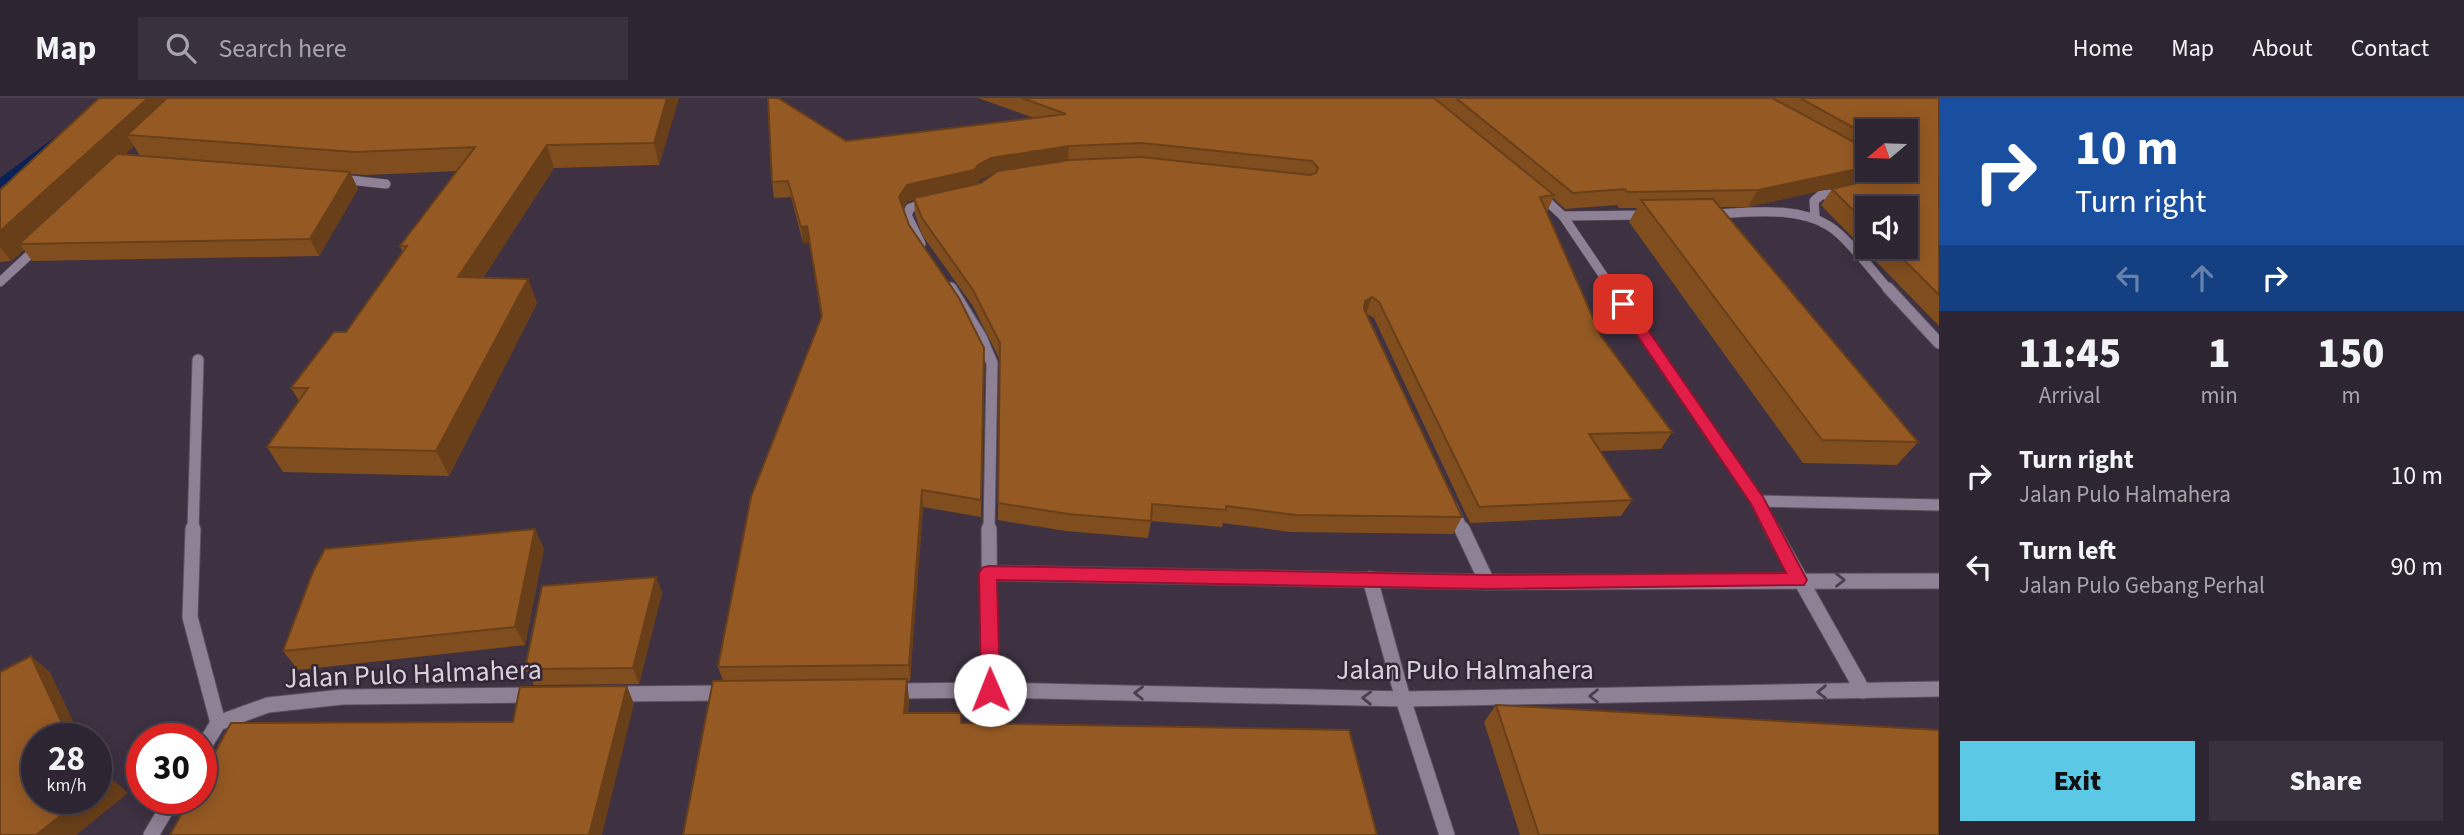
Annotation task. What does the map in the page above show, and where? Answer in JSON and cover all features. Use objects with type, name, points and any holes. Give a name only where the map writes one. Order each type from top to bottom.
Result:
[{"type":"street","points":[[324,177],[386,184]]},
{"type":"street","points":[[1525,183],[1563,216],[1757,501],[1798,580],[1863,691]]},
{"type":"street","points":[[1815,217],[1814,201],[1821,195],[1857,191]]},
{"type":"street","points":[[929,256],[916,238],[908,215],[910,208],[944,199]]},
{"type":"street","points":[[1698,215],[1792,213],[1815,217],[1831,227],[1939,344]]},
{"type":"street","points":[[1563,216],[1657,215]]},
{"type":"street","points":[[0,282],[50,235]]},
{"type":"street","points":[[942,275],[976,328],[992,363],[988,573],[990,690]]},
{"type":"street","points":[[198,360],[190,617],[218,723]]},
{"type":"street","points":[[1447,495],[1487,582]]},
{"type":"street","points":[[1757,501],[1939,505]]},
{"type":"street","points":[[988,573],[1487,582],[1939,581]]},
{"type":"street","points":[[1370,579],[1403,699],[1447,835]]},
{"type":"street","name":"Jalan Pulo Halmahera","points":[[880,691],[990,690],[1403,699],[1939,689]]},
{"type":"street","points":[[604,694],[742,693]]},
{"type":"street","name":"Jalan Pulo Halmahera","points":[[218,723],[268,705],[342,697],[549,695]]},
{"type":"street","points":[[151,835],[163,814]]},
{"type":"building","points":[[99,98],[148,98],[0,231],[0,190]]},
{"type":"building","points":[[167,98],[667,98],[654,143],[547,145],[458,277],[528,279],[436,451],[267,447],[308,388],[291,388],[334,332],[346,332],[407,246],[400,246],[475,147],[355,152],[127,135]]},
{"type":"building","points":[[768,98],[778,98],[846,141],[1066,114],[1022,98],[1434,98],[1554,195],[1540,197],[1601,336],[1672,432],[1589,434],[1632,500],[1479,507],[1379,302],[1372,297],[1365,301],[1364,309],[1462,517],[1296,515],[1226,506],[1226,510],[1152,504],[1151,521],[1068,514],[998,503],[1000,343],[973,290],[922,218],[914,198],[981,183],[998,171],[1070,160],[1141,157],[1310,175],[1316,173],[1318,168],[1312,161],[1142,143],[1069,146],[991,158],[974,170],[907,185],[899,197],[909,225],[959,298],[984,348],[981,500],[922,490],[909,665],[718,667],[751,497],[822,316],[807,226],[801,227],[788,181],[772,182]]},
{"type":"building","points":[[1456,98],[1772,98],[1855,143],[1855,170],[1758,190],[1627,192],[1625,189],[1573,193]]},
{"type":"building","points":[[1800,98],[1939,98],[1939,295],[1903,259],[1918,259],[1918,196],[1855,196],[1855,212],[1832,189],[1860,182],[1918,182],[1918,119],[1855,119],[1855,128]]},
{"type":"building","points":[[117,154],[350,172],[310,239],[19,244]]},
{"type":"building","points":[[1713,199],[1918,442],[1822,440],[1641,200]]},
{"type":"building","points":[[535,529],[515,627],[283,651],[313,572],[325,549]]},
{"type":"building","points":[[656,577],[633,668],[525,669],[542,586]]},
{"type":"building","points":[[31,656],[62,723],[21,723],[21,814],[63,814],[36,835],[0,835],[0,672]]},
{"type":"building","points":[[907,679],[904,713],[961,713],[961,723],[1349,730],[1377,835],[683,835],[713,681]]},
{"type":"building","points":[[627,686],[589,835],[170,835],[181,814],[217,814],[217,749],[231,723],[513,722],[520,687]]},
{"type":"building","points":[[1496,705],[1939,730],[1939,835],[1539,835]]},
{"type":"waterway","points":[[0,184],[55,141]]},
{"type":"route","points":[[990,690],[988,573],[1487,582],[1798,580],[1757,501],[1623,304]]}]
